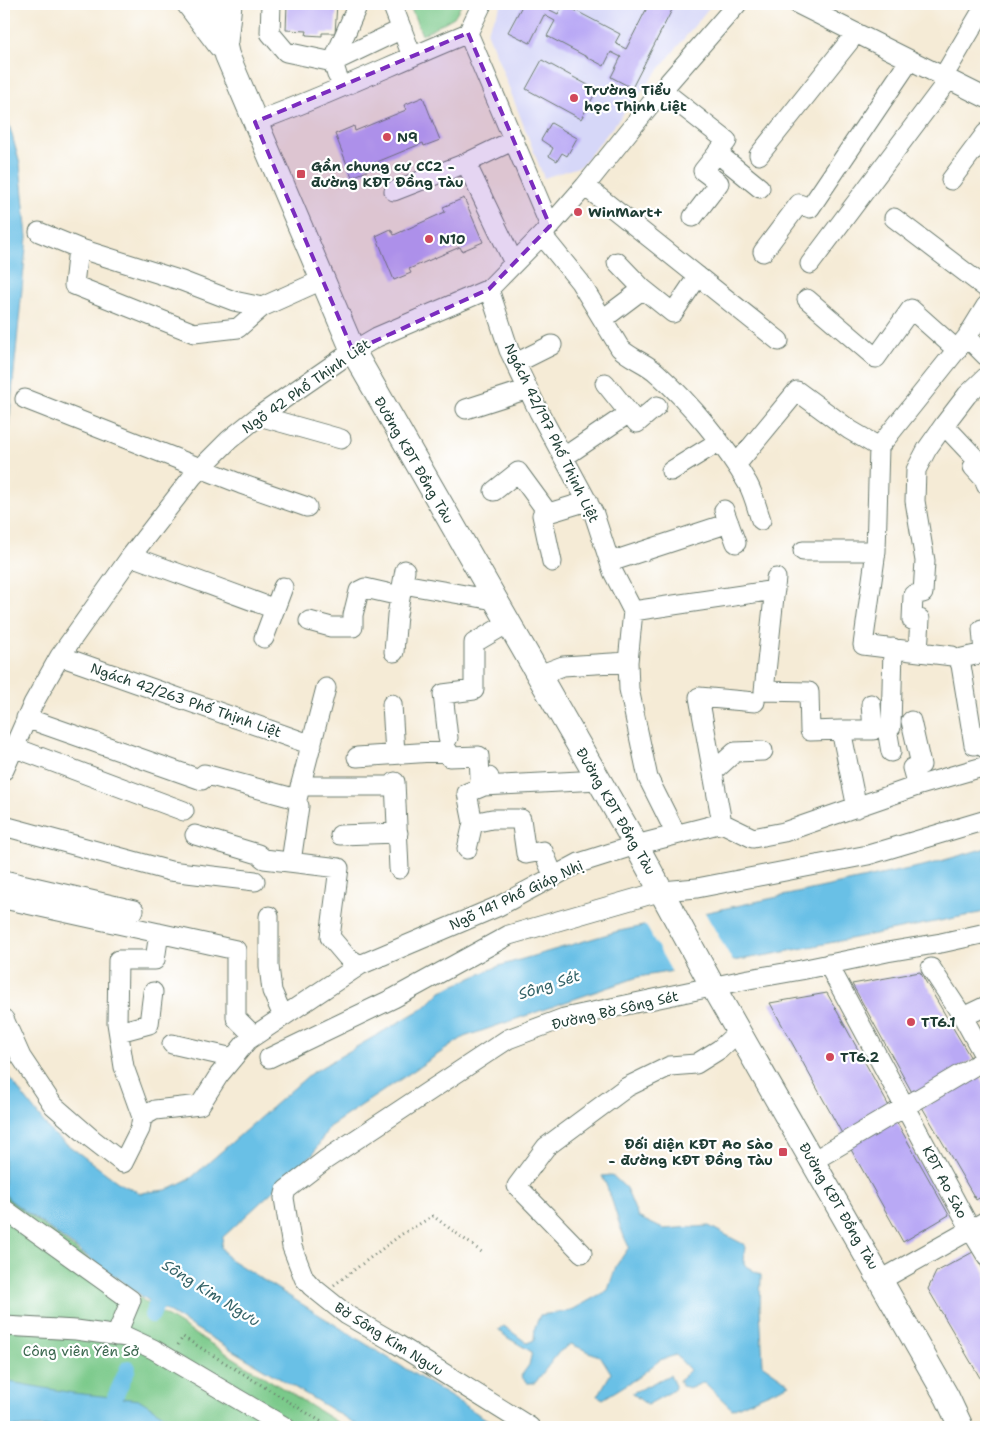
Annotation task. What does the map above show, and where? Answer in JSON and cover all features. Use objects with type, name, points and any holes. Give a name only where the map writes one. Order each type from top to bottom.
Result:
[{"type":"main road","points":[[189,4],[227,55]]},
{"type":"main road","points":[[215,4],[227,55]]},
{"type":"main road","name":"Đường KĐT Đồng Tàu","points":[[227,55],[353,351],[662,891],[672,913],[947,1397],[961,1427]]},
{"type":"street","name":"Đường KĐT Đồng Tàu","points":[[227,55],[232,4]]},
{"type":"street","points":[[271,4],[270,33],[286,52],[333,62],[402,29]]},
{"type":"street","points":[[341,88],[333,62],[358,4]]},
{"type":"street","points":[[392,4],[412,56]]},
{"type":"street","points":[[255,122],[303,105],[468,33],[482,4]]},
{"type":"street","name":"Ngõ 42 Phố Thịnh Liệt","points":[[4,770],[26,718],[60,656],[131,556],[193,476],[230,440],[259,416],[353,351],[377,337],[489,289],[546,231],[585,186],[662,90],[738,4]]},
{"type":"street","points":[[798,4],[986,98]]},
{"type":"street","points":[[810,264],[946,78],[986,4]]},
{"type":"street","points":[[468,33],[514,140],[546,231],[620,348],[626,354],[656,372],[696,414],[736,465],[749,486],[761,520]]},
{"type":"street","points":[[759,155],[856,33]]},
{"type":"street","points":[[763,252],[799,204],[810,208],[910,60]]},
{"type":"street","points":[[662,90],[727,141],[703,171],[719,183],[693,217]]},
{"type":"street","points":[[951,180],[986,133]]},
{"type":"street","points":[[394,191],[466,163],[514,140]]},
{"type":"street","points":[[717,153],[760,188]]},
{"type":"street","points":[[466,163],[514,263]]},
{"type":"street","points":[[585,186],[779,342]]},
{"type":"street","points":[[894,218],[986,288]]},
{"type":"street","points":[[39,232],[78,248],[182,281],[234,301],[262,307]]},
{"type":"street","points":[[78,248],[74,285],[194,333],[238,328],[262,307],[322,280]]},
{"type":"street","points":[[616,262],[643,289],[673,313],[698,276]]},
{"type":"street","name":"Ngách 42/197 Phố Thịnh Liệt","points":[[489,289],[509,350],[528,390],[588,501],[613,572],[633,611]]},
{"type":"street","points":[[603,319],[643,289]]},
{"type":"street","points":[[807,299],[837,337],[876,358],[910,304],[962,344],[986,356]]},
{"type":"street","points":[[986,306],[962,344],[879,447],[876,551],[863,645],[952,656],[958,659],[978,722],[974,745],[984,742],[986,749]]},
{"type":"street","points":[[516,363],[552,344]]},
{"type":"street","points":[[918,651],[920,620],[912,620],[913,595],[923,593],[925,561],[915,500],[916,470],[926,449],[944,425],[967,395],[986,377]]},
{"type":"street","points":[[605,383],[637,423],[657,406]]},
{"type":"street","points":[[466,409],[528,390]]},
{"type":"street","points":[[736,465],[797,391],[850,430],[879,447]]},
{"type":"street","points":[[25,399],[241,484],[307,507]]},
{"type":"street","points":[[564,457],[629,413]]},
{"type":"street","points":[[259,416],[341,439]]},
{"type":"street","points":[[944,425],[975,464],[986,485]]},
{"type":"street","points":[[671,471],[718,442]]},
{"type":"street","points":[[494,491],[518,472],[548,514]]},
{"type":"street","points":[[552,562],[542,516],[588,501]]},
{"type":"street","points":[[610,562],[727,517],[736,543]]},
{"type":"street","points":[[803,551],[876,551]]},
{"type":"street","points":[[131,556],[275,609]]},
{"type":"street","points":[[309,620],[331,627],[354,627],[352,615],[359,591],[365,588],[403,583],[494,600]]},
{"type":"street","points":[[394,652],[396,614],[403,583]]},
{"type":"street","points":[[676,834],[648,778],[629,689],[628,662],[633,611],[775,584],[764,691],[809,692],[810,731],[873,730],[871,704]]},
{"type":"street","points":[[264,638],[284,587]]},
{"type":"street","points":[[448,738],[443,694],[474,690],[474,643],[508,623]]},
{"type":"street","points":[[958,659],[984,653],[982,629]]},
{"type":"street","points":[[891,752],[887,729],[891,727],[894,648]]},
{"type":"street","name":"Ngách 42/263 Phố Thịnh Liệt","points":[[60,656],[312,744]]},
{"type":"street","points":[[539,675],[563,666],[628,662]]},
{"type":"street","points":[[291,862],[299,797],[326,688]]},
{"type":"street","points":[[755,702],[699,698],[722,823],[753,838],[784,832],[917,786],[986,766]]},
{"type":"street","points":[[392,704],[395,754]]},
{"type":"street","points":[[26,718],[203,777],[299,797],[395,784],[399,869]]},
{"type":"street","points":[[911,721],[921,765],[912,768],[917,786]]},
{"type":"street","points":[[842,730],[857,808]]},
{"type":"street","points":[[13,747],[184,811]]},
{"type":"street","points":[[357,757],[448,751],[449,757],[479,756],[480,777],[489,777],[487,786]]},
{"type":"street","points":[[713,772],[735,752],[763,751]]},
{"type":"street","points":[[467,849],[473,823],[467,793],[487,786],[598,780]]},
{"type":"street","points":[[473,823],[492,819],[520,819],[526,854],[543,850],[554,876]]},
{"type":"street","points":[[270,1058],[394,998],[510,935],[662,891],[697,888],[868,855],[986,820]]},
{"type":"street","name":"Ngõ 141 Phố Giáp Nhị","points":[[142,1117],[155,1110],[200,1105],[218,1074],[248,1040],[360,965],[500,906],[579,864],[636,845],[722,823]]},
{"type":"street","points":[[4,826],[170,871],[255,887],[258,854]]},
{"type":"street","points":[[340,835],[398,834]]},
{"type":"street","points":[[195,835],[258,854],[264,859],[339,868],[330,937],[347,957],[360,965]]},
{"type":"street","points":[[4,880],[134,910]]},
{"type":"street","points":[[4,899],[236,950],[236,1018],[254,1036]]},
{"type":"street","points":[[269,916],[269,966],[272,991],[283,1016]]},
{"type":"street","points":[[4,1019],[21,1057],[53,1105],[123,1163],[140,1129],[142,1117],[124,1067],[117,1023],[118,960],[155,960],[159,933]]},
{"type":"street","name":"Đường Bờ Sông Sét","points":[[286,1190],[325,1160],[508,1039],[564,1018],[711,982],[828,964],[986,933]]},
{"type":"street","name":"KĐT Ao Sào","points":[[828,964],[906,1108],[979,1225],[986,1255]]},
{"type":"street","points":[[813,1161],[906,1108],[986,1059],[963,1017],[931,968]]},
{"type":"street","points":[[119,1032],[149,1024],[153,992]]},
{"type":"street","points":[[963,1017],[986,1006]]},
{"type":"street","points":[[582,1253],[517,1186],[546,1147],[627,1087],[670,1066],[696,1064],[720,1049],[739,1031]]},
{"type":"street","points":[[172,1044],[233,1058]]},
{"type":"street","name":"Bờ Sông Kim Ngưu","points":[[286,1190],[284,1198],[292,1247],[304,1278],[347,1315],[530,1427]]},
{"type":"street","points":[[4,1209],[131,1300],[116,1336]]},
{"type":"street","points":[[881,1280],[979,1225]]},
{"type":"street","points":[[4,1326],[76,1330],[127,1337],[153,1349],[285,1427]]},
{"type":"path","points":[[321,1294],[402,1234],[433,1216],[483,1253]]},
{"type":"path","points":[[170,1359],[183,1337],[330,1427]]},
{"type":"highlighted area","points":[[468,33],[550,226],[489,289],[353,351],[255,122]]},
{"type":"shaded area","name":"Trường Tiểu học Thịnh Liệt","points":[[502,4],[712,4],[581,166],[544,178],[487,31]]},
{"type":"green space","points":[[409,4],[462,4],[454,17],[422,35]]},
{"type":"green space","name":"Công viên Yên Sở","points":[[4,1194],[10,1201],[155,1309],[345,1427],[4,1427]]},
{"type":"water","points":[[4,106],[20,164],[27,237],[4,476]]},
{"type":"water","points":[[986,848],[986,911],[774,954],[638,977],[464,1037],[329,1127],[313,1154],[223,1237],[221,1247],[228,1258],[499,1427],[361,1427],[143,1297],[10,1200],[4,1193],[4,1066],[8,1076],[52,1133],[119,1183],[140,1193],[166,1190],[191,1178],[310,1074],[425,1007],[441,991],[499,966],[615,932],[927,865]]},
{"type":"water","points":[[612,1175],[626,1188],[638,1217],[663,1229],[709,1226],[745,1245],[744,1265],[761,1275],[760,1308],[763,1365],[790,1384],[732,1409],[704,1382],[691,1388],[682,1386],[679,1381],[690,1370],[676,1355],[660,1360],[637,1378],[603,1399],[598,1396],[611,1373],[601,1357],[571,1344],[559,1352],[535,1383],[527,1383],[521,1376],[529,1365],[532,1352],[498,1330],[504,1326],[527,1343],[534,1340],[535,1327],[540,1315],[570,1311],[608,1290],[616,1266],[629,1247],[602,1176]]},
{"type":"water","points":[[670,1375],[675,1386],[674,1390],[647,1405],[632,1393]]},
{"type":"water","points":[[4,1381],[73,1393],[140,1400],[182,1427],[4,1427]]},
{"type":"pier","points":[[704,911],[734,963],[673,974],[645,924]]},
{"type":"building","points":[[287,4],[337,4],[335,33],[322,33],[322,36],[306,35],[307,31],[286,30]]},
{"type":"building","points":[[523,4],[550,4],[548,9],[558,14],[563,4],[620,34],[615,43],[626,49],[649,4],[675,4],[632,88],[611,77],[621,57],[611,52],[604,66],[547,36],[555,21],[544,15],[530,43],[508,32]]},
{"type":"building","points":[[542,60],[597,90],[581,119],[526,89]]},
{"type":"building","name":"N9","points":[[423,97],[440,140],[424,146],[423,143],[365,167],[367,171],[352,177],[335,134],[354,126],[355,131],[406,110],[404,105]]},
{"type":"building","points":[[551,123],[577,138],[567,156],[562,153],[557,161],[549,156],[553,148],[541,140]]},
{"type":"building","name":"N10","points":[[464,198],[483,242],[462,251],[460,247],[409,269],[411,273],[394,280],[376,236],[391,229],[394,235],[445,212],[443,207]]},
{"type":"building","name":"TT6.1","points":[[920,972],[972,1060],[914,1096],[852,984]]},
{"type":"building","name":"TT6.2","points":[[827,993],[891,1110],[845,1139],[770,1003]]},
{"type":"building","points":[[978,1074],[986,1088],[986,1194],[976,1200],[922,1107]]},
{"type":"building","points":[[895,1119],[949,1215],[903,1242],[849,1146]]},
{"type":"building","points":[[973,1252],[986,1274],[986,1388],[928,1289],[936,1272]]},
{"type":"waterway","points":[[152,1315],[165,1284]]},
{"type":"waterway","points":[[115,1397],[128,1368]]},
{"type":"place","name":"Trường Tiểu học Thịnh Liệt","points":[[574,98]]},
{"type":"place","name":"N9","points":[[387,137]]},
{"type":"place","name":"Gần chung cư CC2 - đường KĐT Đồng Tàu","points":[[301,174]]},
{"type":"place","name":"WinMart+","points":[[578,212]]},
{"type":"place","name":"N10","points":[[429,239]]},
{"type":"place","name":"TT6.1","points":[[911,1022]]},
{"type":"place","name":"TT6.2","points":[[830,1057]]},
{"type":"place","name":"Đối diện KĐT Ao Sào - đường KĐT Đồng Tàu","points":[[783,1152]]},
{"type":"water label","name":"Sông Sét","points":[[549,985]]},
{"type":"water label","name":"Sông Kim Ngưu","points":[[211,1293]]}]
